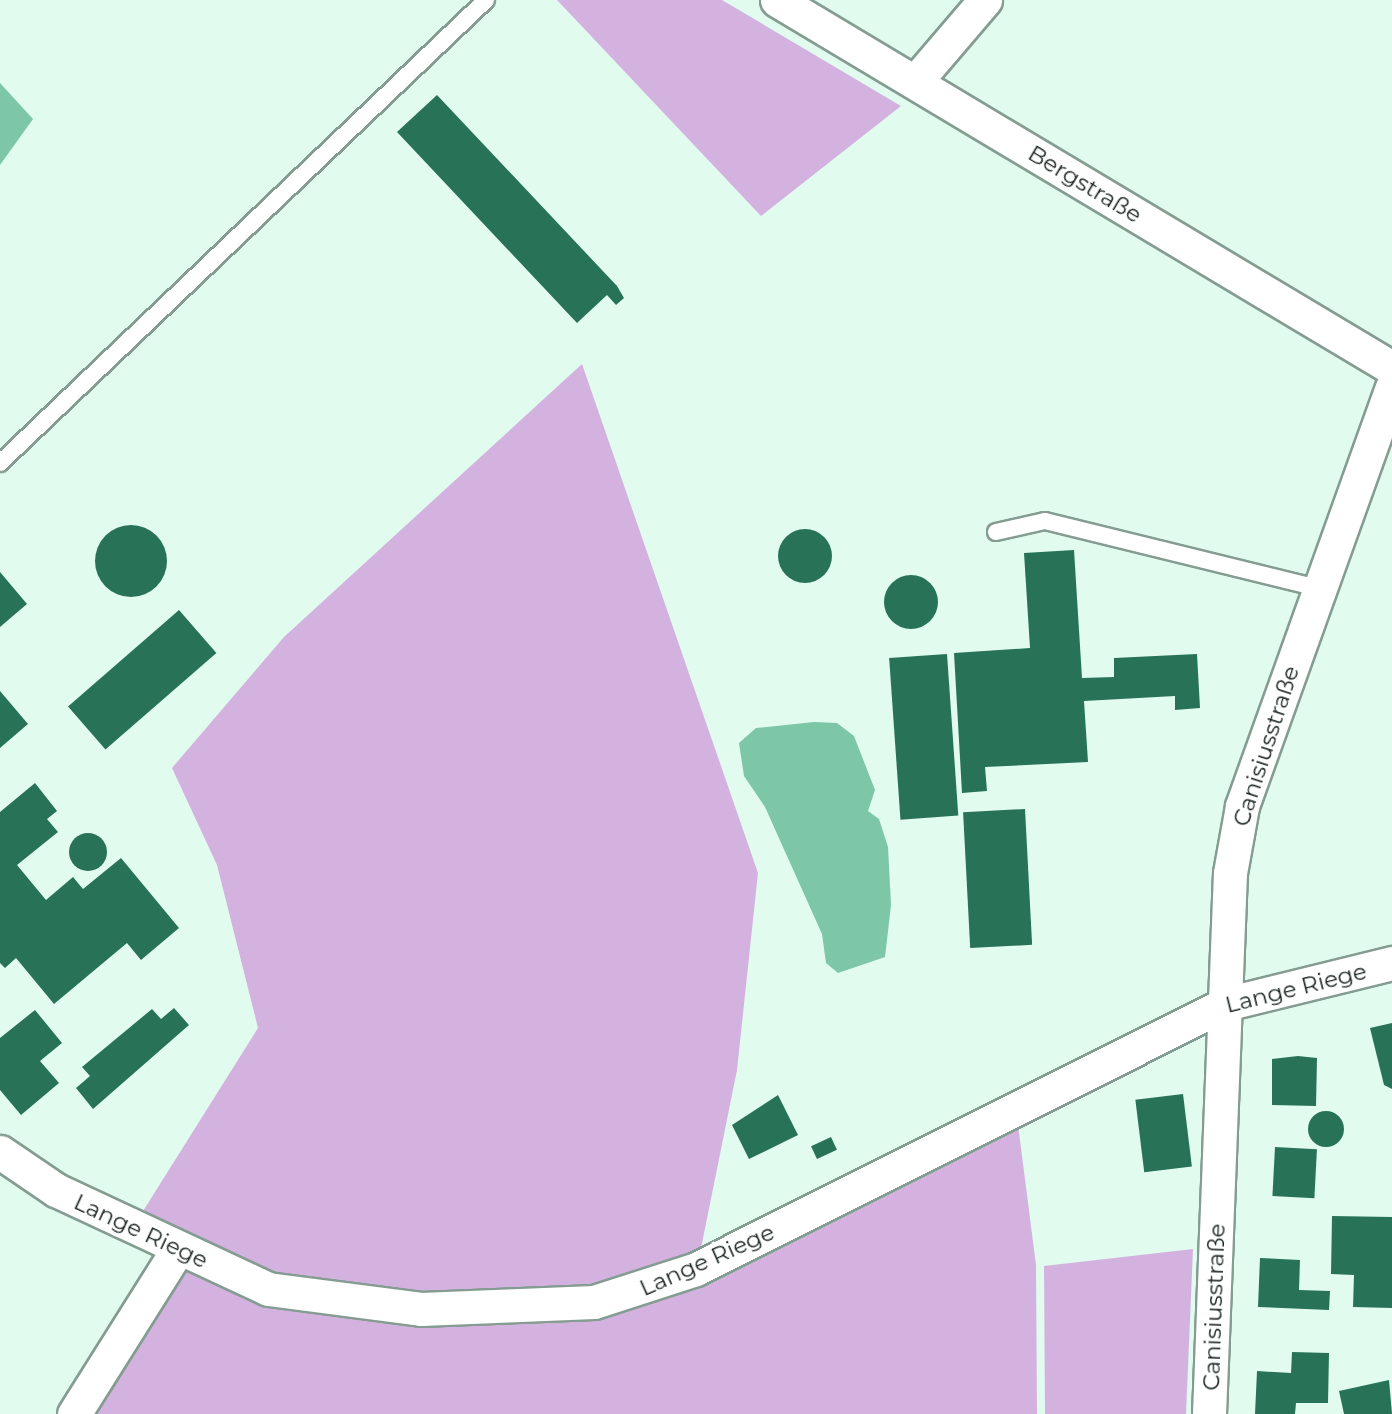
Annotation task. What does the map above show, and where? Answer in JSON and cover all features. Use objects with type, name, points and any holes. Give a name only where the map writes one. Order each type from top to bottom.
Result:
[{"type":"street","name":"Bergstraße","points":[[777,0],[1392,368]]},
{"type":"street","points":[[915,82],[985,0]]},
{"type":"street","name":"Canisiusstraße","points":[[1209,1414],[1230,873],[1241,806],[1392,388]]},
{"type":"street","name":"Lange Riege","points":[[0,1152],[57,1190],[268,1289],[385,1306],[594,1303],[643,1292],[1225,1004],[1392,963]]},
{"type":"street","points":[[74,1414],[178,1249]]},
{"type":"lane","points":[[0,463],[486,0]]},
{"type":"lane","points":[[996,532],[1045,522],[1318,588]]},
{"type":"shaded area","points":[[557,0],[722,0],[901,106],[761,216]]},
{"type":"shaded area","points":[[0,83],[33,119],[0,165]]},
{"type":"shaded area","points":[[582,364],[758,873],[737,1070],[697,1268],[1016,1109],[1036,1265],[1037,1414],[74,1414],[178,1249],[133,1227],[258,1028],[217,865],[172,768],[284,637]]},
{"type":"shaded area","points":[[814,722],[837,723],[854,736],[875,790],[868,811],[879,819],[888,847],[891,905],[885,957],[838,973],[826,963],[822,934],[765,807],[744,776],[739,743],[756,728]]},
{"type":"shaded area","points":[[1193,1249],[1186,1414],[1045,1414],[1044,1266]]},
{"type":"building","points":[[437,95],[617,286],[624,298],[616,305],[607,295],[577,323],[397,132]]},
{"type":"building","points":[[138,525],[157,535],[165,547],[165,575],[157,587],[145,595],[124,597],[105,587],[97,575],[95,554],[105,535],[117,527]]},
{"type":"building","points":[[805,529],[824,537],[832,556],[824,575],[805,583],[786,575],[778,556],[786,537]]},
{"type":"building","points":[[1074,550],[1082,678],[1114,677],[1114,658],[1197,654],[1200,708],[1175,710],[1175,696],[1084,701],[1088,762],[985,767],[987,791],[962,793],[954,653],[1030,648],[1024,553]]},
{"type":"building","points":[[0,572],[27,604],[0,627]]},
{"type":"building","points":[[911,575],[930,583],[938,602],[930,621],[911,629],[892,621],[884,602],[892,583]]},
{"type":"building","points":[[179,610],[216,653],[105,749],[68,706]]},
{"type":"building","points":[[947,654],[958,816],[900,820],[889,658]]},
{"type":"building","points":[[0,691],[28,724],[0,748]]},
{"type":"building","points":[[35,783],[57,811],[47,819],[58,832],[17,865],[46,900],[73,877],[83,889],[121,858],[179,928],[141,960],[127,943],[54,1004],[16,958],[5,968],[0,963],[0,812]]},
{"type":"building","points":[[1025,809],[1032,945],[970,948],[963,812]]},
{"type":"building","points":[[88,833],[101,839],[107,852],[101,865],[88,871],[75,865],[69,852],[75,839]]},
{"type":"building","points":[[174,1008],[189,1025],[93,1109],[76,1088],[90,1076],[82,1067],[152,1009],[161,1019]]},
{"type":"building","points":[[35,1010],[62,1043],[40,1061],[59,1083],[21,1115],[0,1090],[0,1038]]},
{"type":"building","points":[[1392,1023],[1392,1089],[1384,1085],[1370,1028]]},
{"type":"building","points":[[1298,1056],[1317,1058],[1316,1106],[1272,1105],[1272,1059]]},
{"type":"building","points":[[1183,1094],[1192,1166],[1144,1172],[1135,1100]]},
{"type":"building","points":[[778,1095],[798,1135],[749,1159],[732,1125]]},
{"type":"building","points":[[1326,1111],[1338,1117],[1344,1129],[1338,1141],[1326,1147],[1314,1141],[1308,1129],[1314,1117]]},
{"type":"building","points":[[831,1137],[837,1150],[817,1159],[811,1146]]},
{"type":"building","points":[[1275,1147],[1317,1149],[1314,1198],[1272,1196]]},
{"type":"building","points":[[1332,1216],[1392,1217],[1392,1308],[1353,1307],[1354,1275],[1331,1274]]},
{"type":"building","points":[[1260,1258],[1300,1260],[1299,1290],[1330,1291],[1329,1310],[1258,1307]]},
{"type":"building","points":[[1292,1352],[1329,1353],[1328,1403],[1296,1403],[1295,1414],[1255,1414],[1257,1371],[1291,1373]]},
{"type":"building","points":[[1389,1380],[1392,1414],[1344,1414],[1339,1391]]}]
